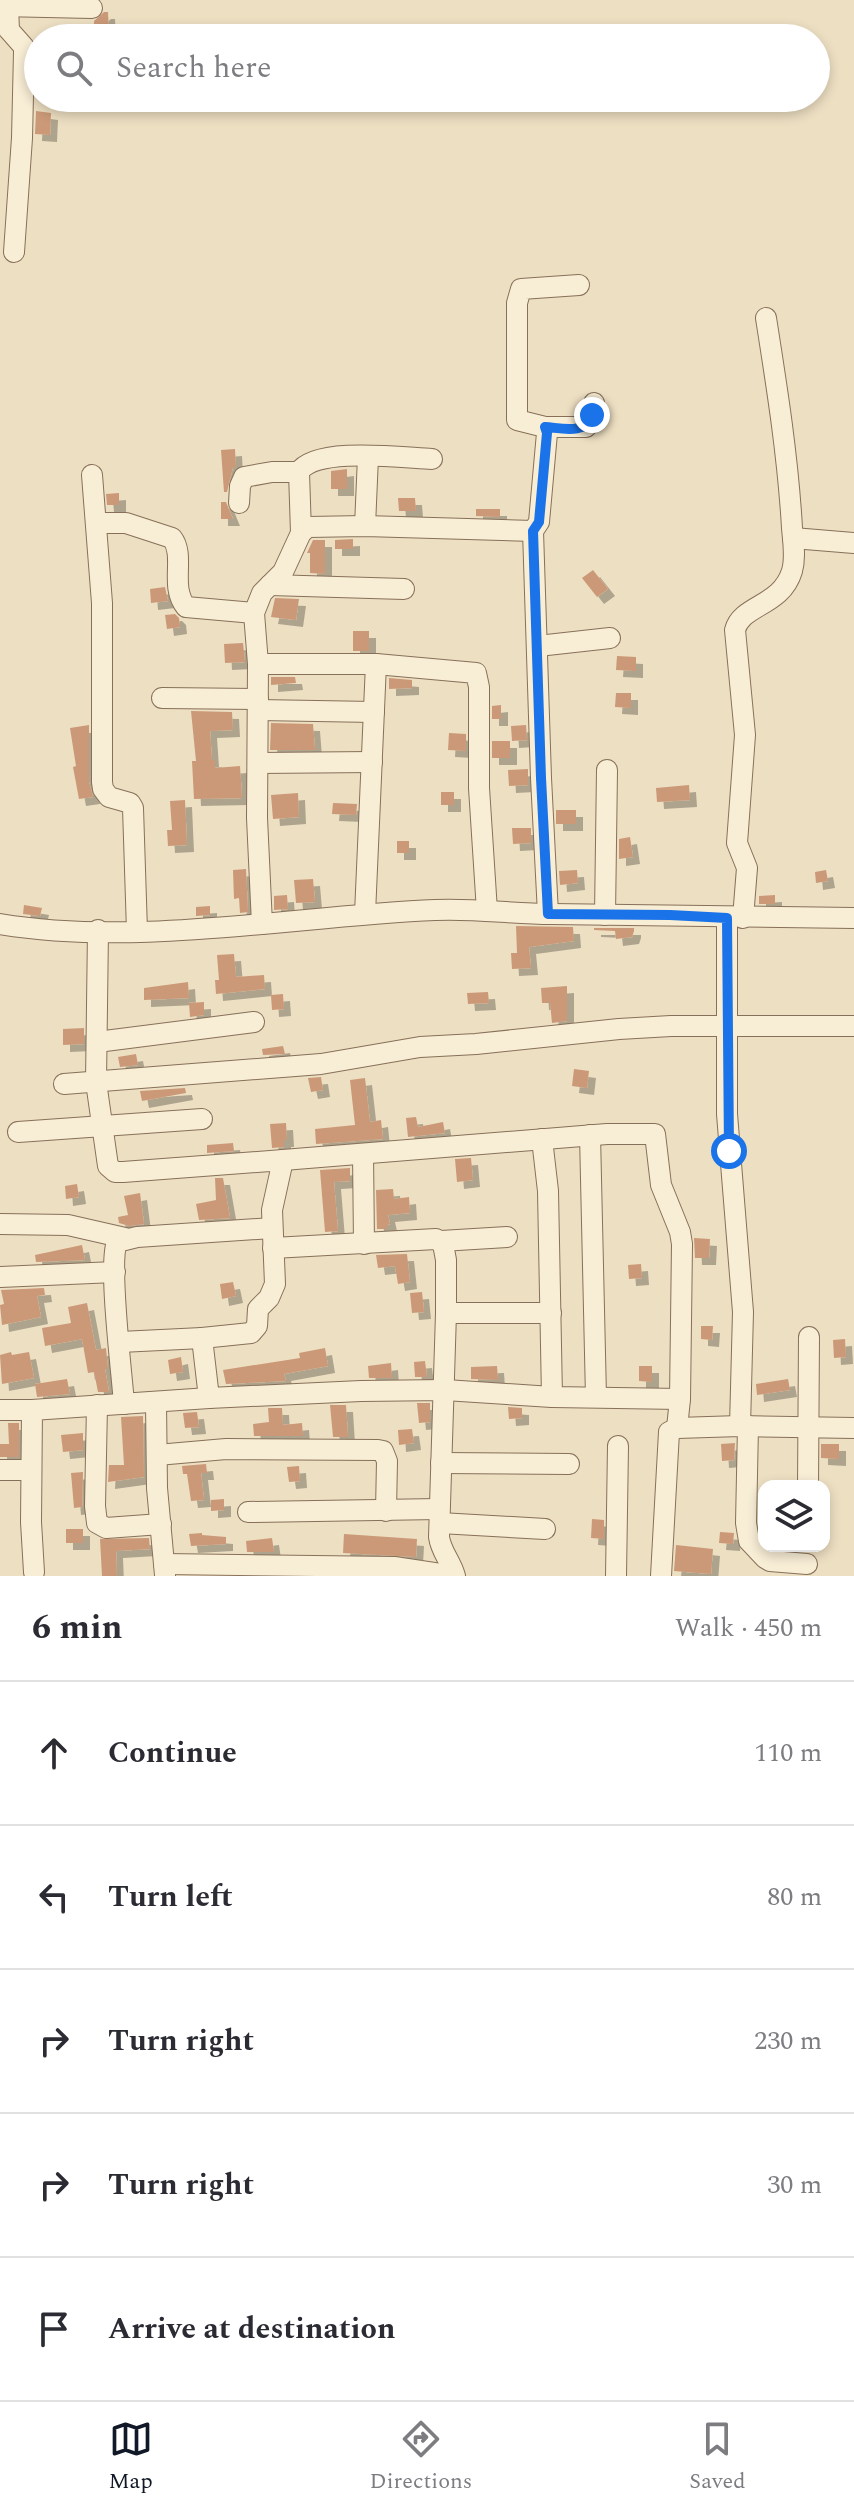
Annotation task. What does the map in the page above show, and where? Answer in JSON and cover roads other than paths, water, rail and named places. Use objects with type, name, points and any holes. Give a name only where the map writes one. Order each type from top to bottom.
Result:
[{"type":"street","points":[[14,252],[22,138],[24,47],[9,30],[4,6],[92,8]]},
{"type":"street","points":[[579,285],[527,288],[518,293],[516,415],[519,422],[545,427],[586,427],[590,423],[594,403]]},
{"type":"street","points":[[766,318],[787,453],[793,568],[778,596],[738,621],[735,630],[745,735],[737,843],[747,868],[735,918],[727,1027],[729,1151],[741,1264],[746,1523],[749,1541],[770,1561],[807,1562]]},
{"type":"street","points":[[545,427],[539,522],[533,531],[548,914]]},
{"type":"street","points":[[365,526],[368,457]]},
{"type":"street","points":[[301,533],[299,472],[303,467],[320,459],[432,459]]},
{"type":"street","points":[[239,503],[244,477],[272,472],[299,472]]},
{"type":"street","points":[[92,475],[103,642],[102,782],[109,797],[130,803],[133,808],[137,931]]},
{"type":"street","points":[[96,523],[126,523],[172,538],[178,549],[178,591],[186,607],[254,613]]},
{"type":"street","points":[[262,924],[257,818],[258,664],[254,613],[262,593],[283,572],[301,533],[308,527],[365,526],[533,531]]},
{"type":"street","points":[[793,538],[854,543]]},
{"type":"street","points":[[270,585],[404,589]]},
{"type":"street","points":[[538,646],[610,638]]},
{"type":"street","points":[[258,664],[376,664],[476,673],[487,911]]},
{"type":"street","points":[[365,914],[376,664]]},
{"type":"street","points":[[162,698],[374,712]]},
{"type":"street","points":[[259,763],[372,762]]},
{"type":"street","points":[[605,915],[607,770]]},
{"type":"street","points":[[0,924],[40,930],[137,931],[245,927],[446,909],[548,914],[854,918]]},
{"type":"street","points":[[98,930],[96,1082],[108,1166],[115,1172],[590,1135],[655,1134],[661,1185],[682,1244],[677,1428]]},
{"type":"street","points":[[97,1042],[254,1022]]},
{"type":"street","points":[[64,1084],[321,1064],[420,1047],[619,1029],[854,1026]]},
{"type":"street","points":[[18,1132],[202,1119]]},
{"type":"street","points":[[590,1135],[596,1397]]},
{"type":"street","points":[[542,1139],[548,1191],[552,1397]]},
{"type":"street","points":[[363,1154],[364,1244]]},
{"type":"street","points":[[120,1342],[202,1338],[256,1330],[258,1309],[274,1291],[272,1210],[283,1160]]},
{"type":"street","points":[[0,1224],[68,1225],[125,1238],[273,1238],[364,1244],[507,1237]]},
{"type":"street","points":[[124,1404],[114,1249],[117,1242],[125,1238]]},
{"type":"street","points":[[156,1403],[164,1570],[394,1567],[454,1576],[450,1561],[441,1549],[439,1516],[446,1313],[446,1260],[441,1241]]},
{"type":"street","points":[[0,1277],[115,1272]]},
{"type":"street","points":[[446,1313],[551,1313]]},
{"type":"street","points":[[808,1480],[809,1337]]},
{"type":"street","points":[[202,1338],[209,1398]]},
{"type":"street","points":[[0,1410],[361,1391],[445,1390],[552,1397],[680,1399]]},
{"type":"street","points":[[97,1405],[97,1523],[106,1528],[161,1524]]},
{"type":"street","points":[[32,1410],[34,1572]]},
{"type":"street","points":[[661,1576],[669,1432],[677,1428],[744,1426],[854,1428]]},
{"type":"street","points":[[616,1576],[618,1446]]},
{"type":"street","points":[[157,1455],[226,1449],[383,1451],[387,1461],[386,1511]]},
{"type":"street","points":[[441,1463],[569,1464]]},
{"type":"street","points":[[0,1470],[31,1470]]},
{"type":"street","points":[[248,1512],[386,1511],[545,1529]]}]
